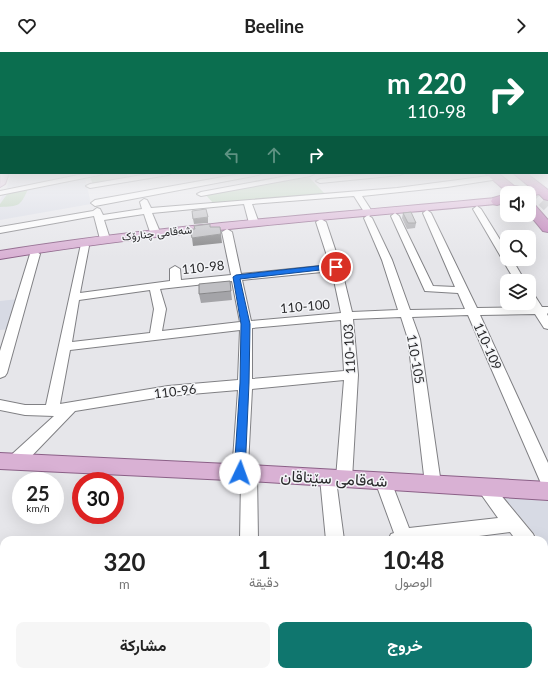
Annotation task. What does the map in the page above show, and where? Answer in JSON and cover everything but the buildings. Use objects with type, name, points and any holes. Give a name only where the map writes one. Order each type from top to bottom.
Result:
[{"type":"highway","points":[[541,205],[548,228]]},
{"type":"main road","name":"شەقامی چنارۆک","points":[[0,260],[84,246],[321,222],[469,200]]},
{"type":"main road","name":"شەقامی چنارۆک","points":[[0,255],[105,238],[155,232],[254,223],[369,215],[395,216],[477,209],[499,200]]},
{"type":"main road","name":"شەقامی سێتاقان","points":[[7,461],[548,491]]},
{"type":"street","points":[[94,200],[105,238]]},
{"type":"street","points":[[95,203],[110,200]]},
{"type":"street","points":[[143,200],[155,232]]},
{"type":"street","points":[[206,200],[210,205]]},
{"type":"street","points":[[0,230],[147,210],[270,200]]},
{"type":"street","name":"110-105","points":[[360,200],[369,215],[387,260],[414,338],[433,484]]},
{"type":"street","points":[[247,202],[254,223]]},
{"type":"street","points":[[477,209],[500,247]]},
{"type":"street","name":"110-109","points":[[427,213],[548,481]]},
{"type":"street","points":[[395,216],[429,290],[462,290]]},
{"type":"street","name":"110-103","points":[[321,222],[336,267],[347,316],[351,375],[336,479],[335,536]]},
{"type":"street","points":[[227,232],[246,325],[244,473],[249,536]]},
{"type":"street","points":[[52,411],[84,246]]},
{"type":"street","points":[[0,373],[35,254]]},
{"type":"street","name":"110-98","points":[[74,297],[154,286],[336,267]]},
{"type":"street","points":[[175,269],[176,284]]},
{"type":"street","points":[[154,286],[160,309],[155,336]]},
{"type":"street","points":[[536,302],[543,310],[548,325]]},
{"type":"street","name":"110-100","points":[[65,347],[246,325],[347,316],[405,312],[543,310]]},
{"type":"street","points":[[0,334],[13,332]]},
{"type":"street","name":"110-96","points":[[0,405],[25,410],[52,411],[168,391],[245,383],[351,375]]},
{"type":"street","points":[[7,461],[56,424],[71,407]]},
{"type":"street","points":[[383,481],[399,536]]},
{"type":"street","points":[[484,487],[524,536]]},
{"type":"street","points":[[423,536],[514,524]]},
{"type":"shaded area","points":[[0,200],[90,200],[91,204],[0,220]]},
{"type":"shaded area","points":[[18,299],[10,329],[0,330],[0,301]]},
{"type":"shaded area","points":[[503,497],[548,501],[548,536],[537,536]]},
{"type":"green space","points":[[3,200],[22,200],[15,206],[0,207]]},
{"type":"green space","points":[[210,200],[249,200],[213,203]]},
{"type":"tunnel","points":[[542,200],[548,206]]},
{"type":"route","points":[[240,473],[245,383],[246,324],[236,277],[336,267]]}]
